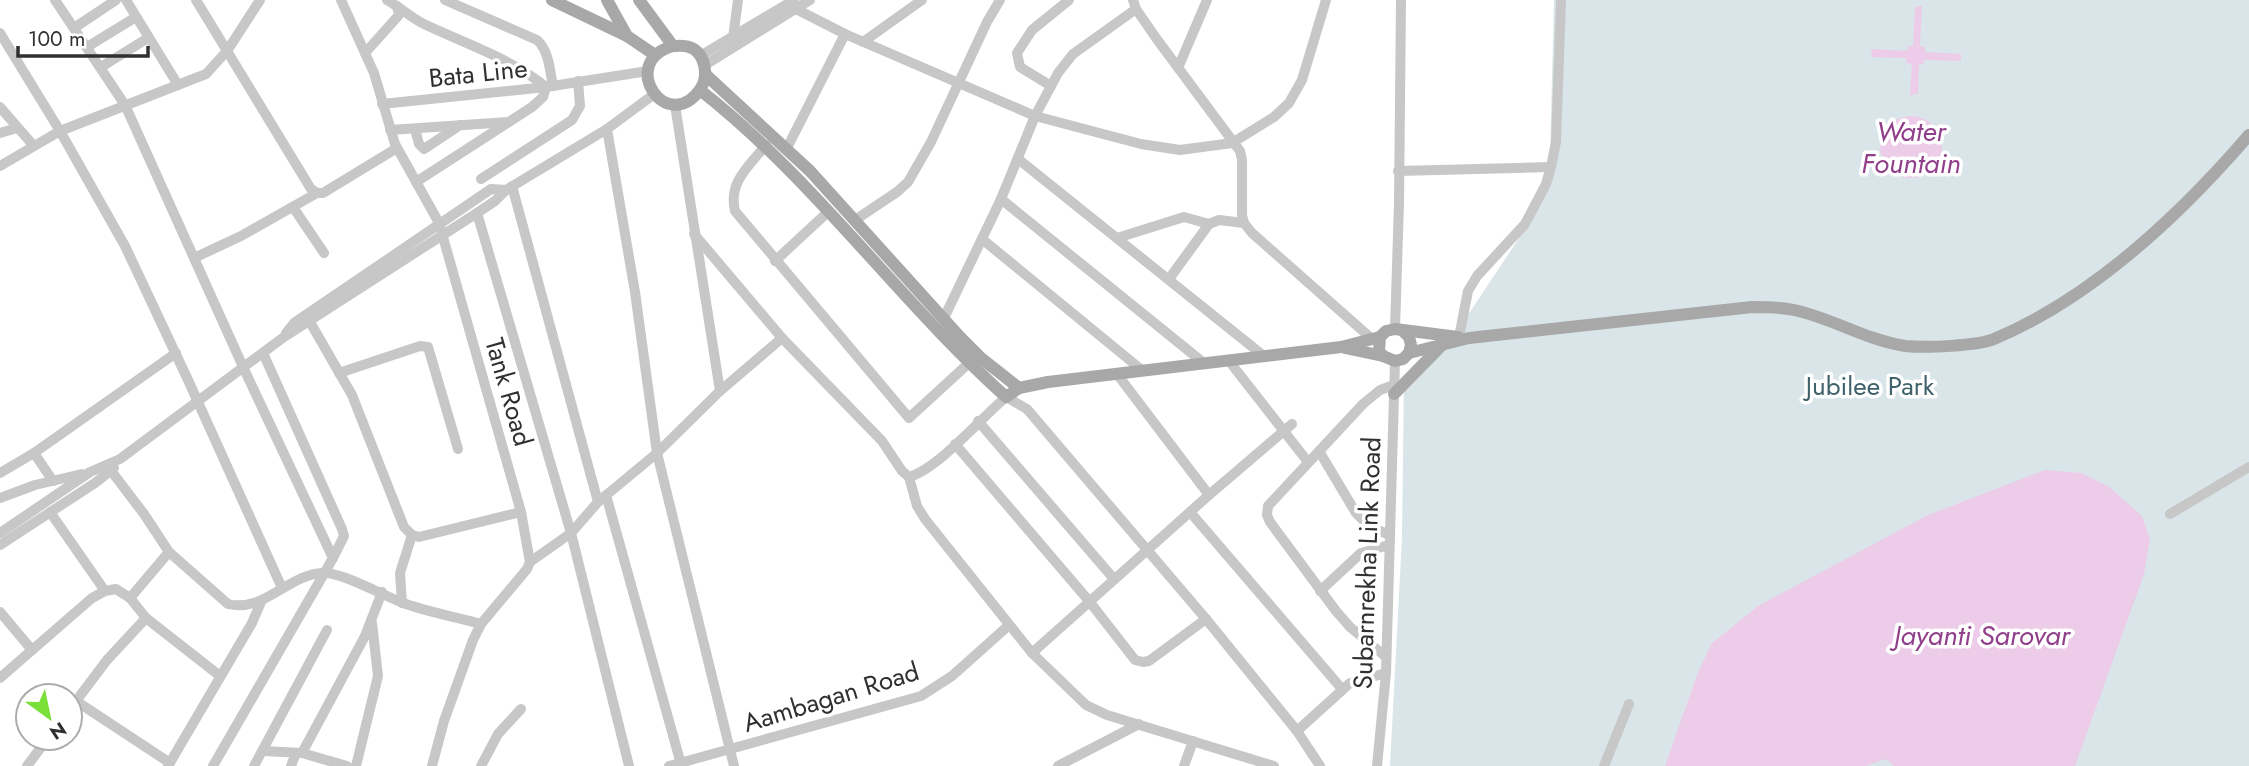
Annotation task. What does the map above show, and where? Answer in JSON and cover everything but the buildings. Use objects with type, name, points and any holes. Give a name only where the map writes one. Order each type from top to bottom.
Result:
[{"type":"main road","points":[[552,0],[627,36],[655,55]]},
{"type":"main road","points":[[607,0],[627,36]]},
{"type":"main road","points":[[639,0],[673,46]]},
{"type":"main road","points":[[703,65],[700,90],[689,101],[676,105],[662,102],[653,95],[648,82],[648,71],[655,55],[673,46],[690,47],[703,65],[855,219],[981,358],[1019,388]]},
{"type":"main road","points":[[700,90],[766,145],[969,363],[1006,397],[1019,388],[1048,382],[1341,347],[1376,338],[1387,331],[1464,337],[1752,307],[1796,310],[1905,346],[1938,347],[1993,340],[2052,311],[2122,260],[2155,231],[2249,135]]},
{"type":"main road","points":[[1341,347],[1389,359],[1403,359],[1409,353],[1411,345],[1409,337],[1399,330]]},
{"type":"main road","points":[[1409,353],[1464,337]]},
{"type":"main road","points":[[1376,338],[1379,351],[1389,359]]},
{"type":"main road","points":[[1394,390],[1443,345]]},
{"type":"street","points":[[55,0],[125,105],[333,558]]},
{"type":"street","points":[[74,28],[116,0]]},
{"type":"street","points":[[126,0],[178,85]]},
{"type":"street","points":[[196,0],[312,189],[317,193]]},
{"type":"street","name":"Tank Road","points":[[341,0],[365,53],[397,148],[439,223],[521,512],[530,562]]},
{"type":"street","points":[[416,182],[539,102],[550,87],[542,44],[445,0]]},
{"type":"street","points":[[733,38],[738,0]]},
{"type":"street","points":[[703,65],[733,38],[795,4],[810,0]]},
{"type":"street","points":[[863,42],[922,0]]},
{"type":"street","points":[[855,219],[908,182],[931,142],[1000,0]]},
{"type":"street","points":[[1051,86],[1020,67],[1017,53],[1032,30],[1069,0]]},
{"type":"street","points":[[1178,68],[1207,0]]},
{"type":"street","points":[[795,4],[845,34],[1035,116],[1158,148],[1180,149],[1232,143],[1274,117],[1289,103],[1302,80],[1326,0]]},
{"type":"street","points":[[1399,330],[1401,0]]},
{"type":"street","points":[[1464,337],[1468,291],[1477,276],[1525,224],[1551,167],[1556,142],[1561,0]]},
{"type":"street","points":[[0,166],[60,131],[206,74],[227,51],[255,2]]},
{"type":"street","points":[[365,53],[399,15],[392,3]]},
{"type":"street","points":[[392,3],[420,22],[513,64],[550,87]]},
{"type":"street","points":[[703,65],[795,4]]},
{"type":"street","points":[[944,318],[1001,199],[1035,116],[1064,63],[1134,5],[1240,151],[1244,223],[1252,233],[1376,338]]},
{"type":"street","points":[[87,47],[136,17]]},
{"type":"street","points":[[0,33],[60,131],[125,247],[282,588]]},
{"type":"street","points":[[787,148],[845,34]]},
{"type":"street","points":[[100,68],[148,38]]},
{"type":"street","name":"Bata Line","points":[[382,104],[550,87],[648,71]]},
{"type":"street","points":[[481,179],[572,120],[580,106],[578,81]]},
{"type":"street","points":[[0,498],[90,472],[120,459],[284,337],[477,213],[509,188],[607,129],[653,95]]},
{"type":"street","points":[[676,105],[720,391]]},
{"type":"street","points":[[0,107],[33,145]]},
{"type":"street","points":[[390,130],[509,122]]},
{"type":"street","points":[[415,129],[419,144],[424,149],[460,125]]},
{"type":"street","points":[[0,133],[17,128]]},
{"type":"street","points":[[607,129],[635,292],[657,453],[734,766]]},
{"type":"street","points":[[766,145],[735,185],[732,200],[741,220],[909,418],[969,363]]},
{"type":"street","points":[[194,258],[317,193],[327,191],[397,148]]},
{"type":"street","points":[[1018,159],[1265,356]]},
{"type":"street","points":[[1398,172],[1551,167]]},
{"type":"street","points":[[284,337],[294,323],[439,223],[491,189],[509,188]]},
{"type":"street","points":[[509,188],[681,764]]},
{"type":"street","points":[[1001,199],[1205,364]]},
{"type":"street","points":[[293,207],[324,253]]},
{"type":"street","points":[[775,261],[829,211]]},
{"type":"street","points":[[477,213],[571,533],[629,766]]},
{"type":"street","points":[[1117,238],[1184,218],[1209,224]]},
{"type":"street","points":[[1169,279],[1209,224],[1219,220],[1244,223]]},
{"type":"street","points":[[694,234],[782,338],[882,441],[909,477],[917,506],[925,519],[1008,626],[1086,705],[1107,715],[1274,766]]},
{"type":"street","points":[[982,239],[1143,372]]},
{"type":"street","points":[[310,321],[352,395],[404,527],[412,535],[419,537],[521,512]]},
{"type":"street","points":[[432,766],[444,721],[481,624],[530,562],[571,533],[602,499],[657,453],[720,391],[782,338]]},
{"type":"street","points":[[339,373],[420,346],[428,347],[458,449]]},
{"type":"street","points":[[0,473],[34,453],[176,353]]},
{"type":"street","points":[[213,766],[326,572],[344,536],[263,353]]},
{"type":"street","name":"Subarnrekha Link Road","points":[[1377,766],[1386,673],[1390,540],[1394,390],[1389,359]]},
{"type":"street","points":[[1229,361],[1308,462]]},
{"type":"street","points":[[1117,374],[1209,495]]},
{"type":"street","points":[[1019,388],[1027,410]]},
{"type":"street","points":[[1386,657],[1350,627],[1320,591],[1267,515],[1268,506],[1371,397],[1394,390]]},
{"type":"street","points":[[909,477],[924,469],[955,444],[1006,397],[1027,410],[1148,548],[1297,731],[1320,766]]},
{"type":"street","points":[[978,421],[1114,579]]},
{"type":"street","points":[[1032,653],[1148,548],[1292,424]]},
{"type":"street","points":[[955,444],[1089,601],[1135,660],[1149,661],[1206,619]]},
{"type":"street","points":[[1319,451],[1356,513],[1370,527],[1390,540]]},
{"type":"street","points":[[34,453],[53,481]]},
{"type":"street","points":[[0,545],[112,472],[120,459]]},
{"type":"street","points":[[2170,514],[2249,467]]},
{"type":"street","points":[[0,533],[90,472]]},
{"type":"street","points":[[112,472],[169,552],[223,601],[234,605],[261,602]]},
{"type":"street","points":[[50,512],[105,591]]},
{"type":"street","points":[[1190,512],[1342,689]]},
{"type":"street","points":[[402,603],[400,573],[412,535]]},
{"type":"street","points":[[1320,591],[1361,553],[1390,540]]},
{"type":"street","points":[[130,598],[169,552]]},
{"type":"street","points":[[84,712],[169,765],[261,602],[282,588],[315,574],[326,572],[382,592],[402,603],[481,624]]},
{"type":"street","points":[[0,678],[92,598],[105,591],[117,589],[130,598],[146,618],[220,676]]},
{"type":"street","points":[[291,766],[372,622],[382,592]]},
{"type":"street","points":[[0,612],[32,650]]},
{"type":"street","points":[[84,690],[107,660],[146,618]]},
{"type":"street","points":[[356,766],[378,676],[372,622]]},
{"type":"street","name":"Aambagan Road","points":[[669,766],[921,695],[935,689],[952,676],[1008,626]]},
{"type":"street","points":[[254,766],[327,630]]},
{"type":"street","points":[[1297,731],[1342,689],[1359,679],[1386,673]]},
{"type":"street","points":[[1604,766],[1629,705]]},
{"type":"street","points":[[481,766],[498,734],[521,709]]},
{"type":"street","points":[[1058,766],[1139,724]]},
{"type":"street","points":[[1184,766],[1193,741]]},
{"type":"street","points":[[264,751],[299,753],[347,766]]},
{"type":"green space","name":"Jubilee Park","points":[[1554,0],[2249,0],[2249,766],[1390,766],[1402,538],[1404,378],[1462,324],[1525,229],[1543,190],[1550,158]]},
{"type":"water","points":[[1922,6],[1920,46],[1925,47],[1925,52],[1961,54],[1961,61],[1924,60],[1923,64],[1919,65],[1918,94],[1910,95],[1912,64],[1906,63],[1906,58],[1871,57],[1872,49],[1907,51],[1908,46],[1913,46],[1915,7]]},
{"type":"water","name":"Water Fountain","points":[[1911,116],[1923,118],[1933,125],[1940,135],[1940,159],[1933,169],[1923,176],[1911,178],[1899,176],[1889,169],[1882,159],[1880,147],[1882,135],[1889,125],[1899,118]]},
{"type":"water","name":"Jayanti Sarovar","points":[[2045,470],[2081,473],[2109,487],[2142,516],[2150,539],[2144,574],[2075,766],[1894,766],[1886,759],[1865,766],[1665,766],[1697,675],[1711,644],[1758,606],[1928,515]]}]
